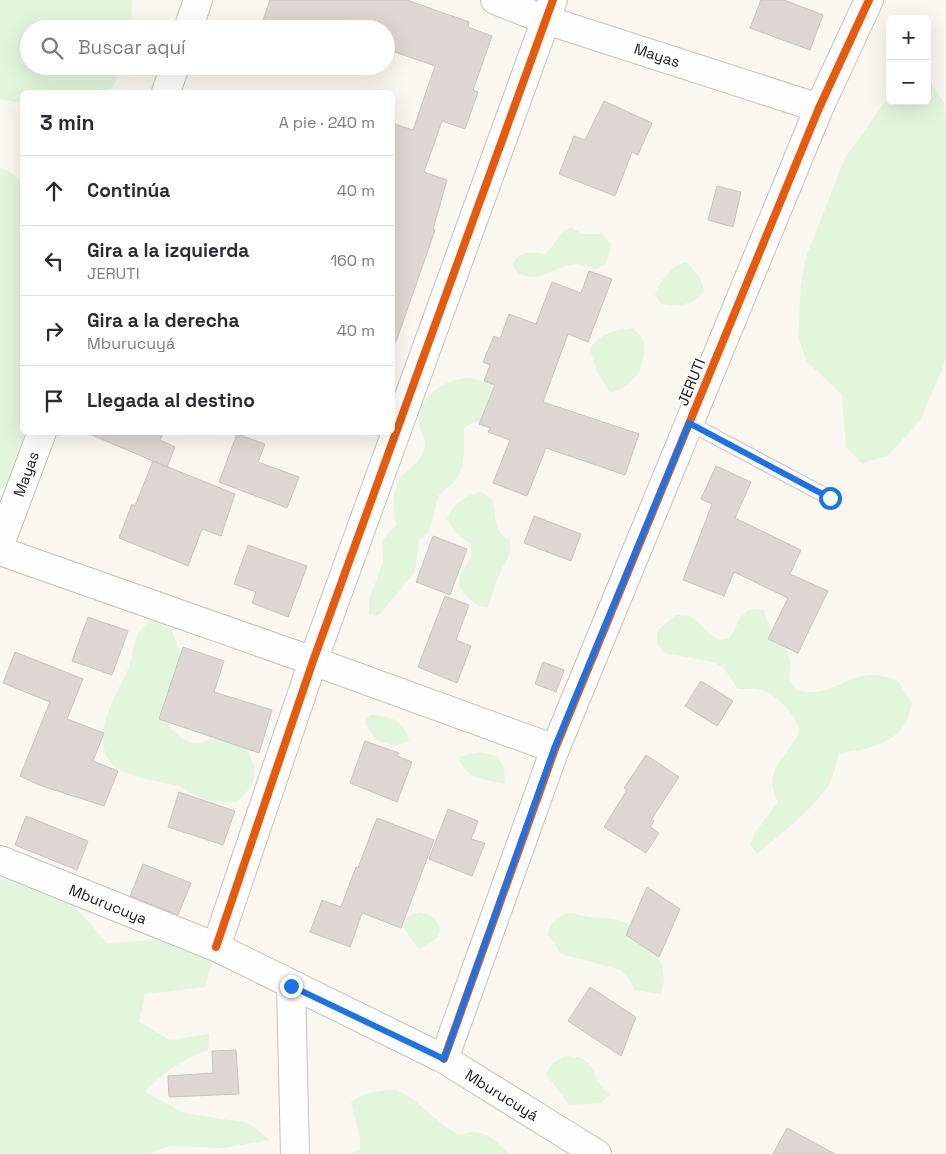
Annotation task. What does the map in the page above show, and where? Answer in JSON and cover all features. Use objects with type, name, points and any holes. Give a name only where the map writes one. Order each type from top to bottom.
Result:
[{"type":"street","points":[[191,20],[198,0]]},
{"type":"street","name":"Mayas","points":[[494,0],[549,10],[820,108]]},
{"type":"street","name":"JERUTI","points":[[444,1059],[554,749],[820,108],[869,0]]},
{"type":"street","points":[[395,435],[549,10]]},
{"type":"street","points":[[167,90],[172,75]]},
{"type":"street","name":"Mayas","points":[[0,544],[41,435]]},
{"type":"street","points":[[216,947],[313,661],[395,435]]},
{"type":"street","points":[[0,551],[313,661],[554,749]]},
{"type":"street","name":"Mburucuya","points":[[0,860],[216,947]]},
{"type":"street","name":"Mburucuyá","points":[[216,947],[291,986],[444,1059],[597,1154]]},
{"type":"street","points":[[291,986],[295,1154]]},
{"type":"lane","points":[[689,423],[830,498]]},
{"type":"green space","points":[[0,0],[132,0],[131,20],[20,20],[20,75],[118,75],[113,87],[109,90],[20,90],[20,103],[0,99]]},
{"type":"green space","points":[[931,83],[944,102],[946,127],[946,360],[920,421],[887,456],[862,463],[846,447],[842,394],[807,362],[798,337],[801,285],[806,257],[845,158],[886,100],[886,105],[931,105]]},
{"type":"green space","points":[[0,168],[10,172],[20,181],[20,435],[34,435],[21,472],[0,490]]},
{"type":"green space","points":[[572,228],[583,234],[602,234],[611,244],[607,263],[597,269],[581,264],[570,265],[546,274],[531,277],[515,270],[513,264],[519,256],[526,253],[545,254],[563,232]]},
{"type":"green space","points":[[686,262],[699,276],[704,290],[697,299],[686,304],[662,304],[655,294],[661,283],[671,270]]},
{"type":"green space","points":[[632,328],[643,340],[644,356],[641,367],[632,381],[610,393],[597,372],[590,349],[603,336]]},
{"type":"green space","points":[[470,378],[494,385],[504,394],[488,420],[474,422],[464,428],[462,468],[457,479],[438,496],[428,532],[419,540],[415,572],[380,614],[375,616],[369,614],[369,600],[383,562],[382,541],[396,525],[394,502],[397,485],[401,477],[418,461],[424,451],[425,443],[419,421],[420,411],[429,396],[443,385],[452,381]]},
{"type":"green space","points":[[482,492],[493,501],[497,527],[504,538],[510,540],[508,558],[498,577],[488,607],[474,603],[461,589],[460,577],[469,561],[471,548],[468,542],[455,532],[447,519],[452,509],[461,501],[471,495]]},
{"type":"green space","points":[[750,609],[763,610],[773,632],[788,653],[790,664],[789,678],[796,690],[817,692],[863,676],[876,675],[896,679],[912,702],[909,716],[896,735],[876,746],[839,753],[831,780],[818,799],[757,854],[750,845],[755,833],[778,802],[772,781],[774,772],[798,734],[796,722],[792,714],[780,701],[767,692],[756,689],[738,689],[724,668],[713,662],[664,653],[657,643],[657,631],[676,615],[690,616],[718,640],[730,638],[741,617]]},
{"type":"green space","points":[[153,619],[164,622],[172,631],[180,653],[180,678],[161,709],[168,723],[178,736],[187,741],[200,743],[220,738],[232,739],[250,755],[255,773],[253,783],[236,802],[202,799],[179,786],[140,778],[126,773],[110,761],[104,750],[103,737],[109,710],[126,674],[140,630]]},
{"type":"green space","points":[[371,715],[391,718],[396,721],[404,729],[409,741],[395,746],[376,740],[365,723],[366,718]]},
{"type":"green space","points":[[477,752],[498,756],[504,768],[505,784],[484,780],[465,770],[459,757]]},
{"type":"green space","points":[[0,877],[74,906],[107,943],[157,940],[213,959],[205,987],[145,994],[139,1022],[170,1040],[209,1034],[208,1050],[174,1067],[145,1092],[184,1113],[248,1123],[270,1140],[223,1148],[169,1146],[148,1154],[0,1154]]},
{"type":"green space","points":[[420,912],[432,916],[440,928],[440,932],[435,939],[419,949],[402,926],[408,916]]},
{"type":"green space","points":[[572,913],[616,919],[628,924],[641,935],[653,950],[661,965],[664,977],[661,994],[635,990],[621,970],[561,954],[548,934],[551,925],[556,919],[562,915]]},
{"type":"green space","points":[[564,1056],[576,1057],[589,1064],[598,1081],[610,1094],[601,1103],[569,1105],[546,1074],[553,1063]]},
{"type":"green space","points":[[396,1090],[413,1100],[453,1132],[485,1134],[509,1154],[349,1154],[360,1149],[360,1138],[351,1103],[367,1094]]},
{"type":"building","points":[[270,0],[407,0],[469,22],[468,27],[492,36],[473,90],[478,92],[465,129],[442,121],[424,172],[447,180],[433,229],[435,230],[396,342],[395,124],[413,130],[435,66],[395,52],[395,20],[263,20]]},
{"type":"building","points":[[761,0],[784,0],[823,15],[810,50],[750,28]]},
{"type":"building","points":[[604,101],[652,123],[638,155],[632,152],[615,196],[559,174],[574,136],[585,140]]},
{"type":"building","points":[[717,186],[741,192],[733,227],[708,220]]},
{"type":"building","points":[[589,271],[612,279],[588,342],[568,334],[543,402],[639,434],[625,475],[546,448],[527,496],[493,483],[510,440],[488,432],[490,428],[479,424],[495,385],[484,381],[490,365],[483,362],[494,336],[500,339],[509,314],[536,324],[552,282],[581,293]]},
{"type":"building","points":[[92,435],[162,435],[160,440],[175,447],[167,467]]},
{"type":"building","points":[[237,435],[265,444],[258,462],[299,477],[287,508],[219,482]]},
{"type":"building","points":[[153,461],[235,494],[221,536],[202,529],[188,566],[119,538],[132,504],[135,506]]},
{"type":"building","points":[[716,466],[751,482],[735,518],[801,550],[790,574],[828,591],[798,653],[768,639],[788,598],[734,572],[724,596],[683,580],[712,504],[701,499]]},
{"type":"building","points":[[534,516],[581,534],[571,561],[524,543]]},
{"type":"building","points":[[433,536],[467,549],[450,595],[416,582]]},
{"type":"building","points":[[248,545],[307,566],[288,617],[252,603],[256,592],[234,584]]},
{"type":"building","points":[[445,596],[469,605],[456,640],[471,646],[457,683],[418,667]]},
{"type":"building","points":[[88,617],[128,631],[112,675],[72,661]]},
{"type":"building","points":[[183,647],[224,661],[214,692],[272,710],[259,753],[159,719]]},
{"type":"building","points":[[15,652],[83,679],[67,719],[104,733],[93,761],[118,771],[104,806],[39,785],[20,776],[50,702],[3,683]]},
{"type":"building","points":[[543,662],[564,670],[556,692],[535,684]]},
{"type":"building","points":[[701,681],[733,701],[717,726],[685,706]]},
{"type":"building","points":[[365,741],[399,753],[397,756],[412,762],[397,802],[350,783]]},
{"type":"building","points":[[646,755],[679,777],[651,820],[654,821],[650,827],[659,833],[646,853],[604,827],[627,790],[624,788]]},
{"type":"building","points":[[179,792],[235,811],[223,845],[168,827]]},
{"type":"building","points":[[448,809],[478,821],[471,839],[485,843],[472,876],[429,859]]},
{"type":"building","points":[[26,816],[88,841],[77,870],[15,845]]},
{"type":"building","points":[[377,818],[434,840],[401,928],[362,913],[350,947],[310,932],[322,900],[341,907]]},
{"type":"building","points":[[143,864],[191,883],[178,915],[130,896]]},
{"type":"building","points":[[647,887],[680,909],[659,957],[626,935]]},
{"type":"building","points":[[590,987],[636,1017],[621,1056],[568,1021]]},
{"type":"building","points":[[236,1050],[239,1094],[169,1097],[168,1076],[213,1073],[212,1051]]},
{"type":"building","points":[[787,1128],[835,1154],[773,1154]]},
{"type":"cycle path","points":[[216,947],[313,661],[553,0]]},
{"type":"cycle path","points":[[444,1059],[555,749],[819,108],[869,0]]},
{"type":"route","points":[[291,986],[444,1059],[554,749],[689,423],[830,498]]}]
